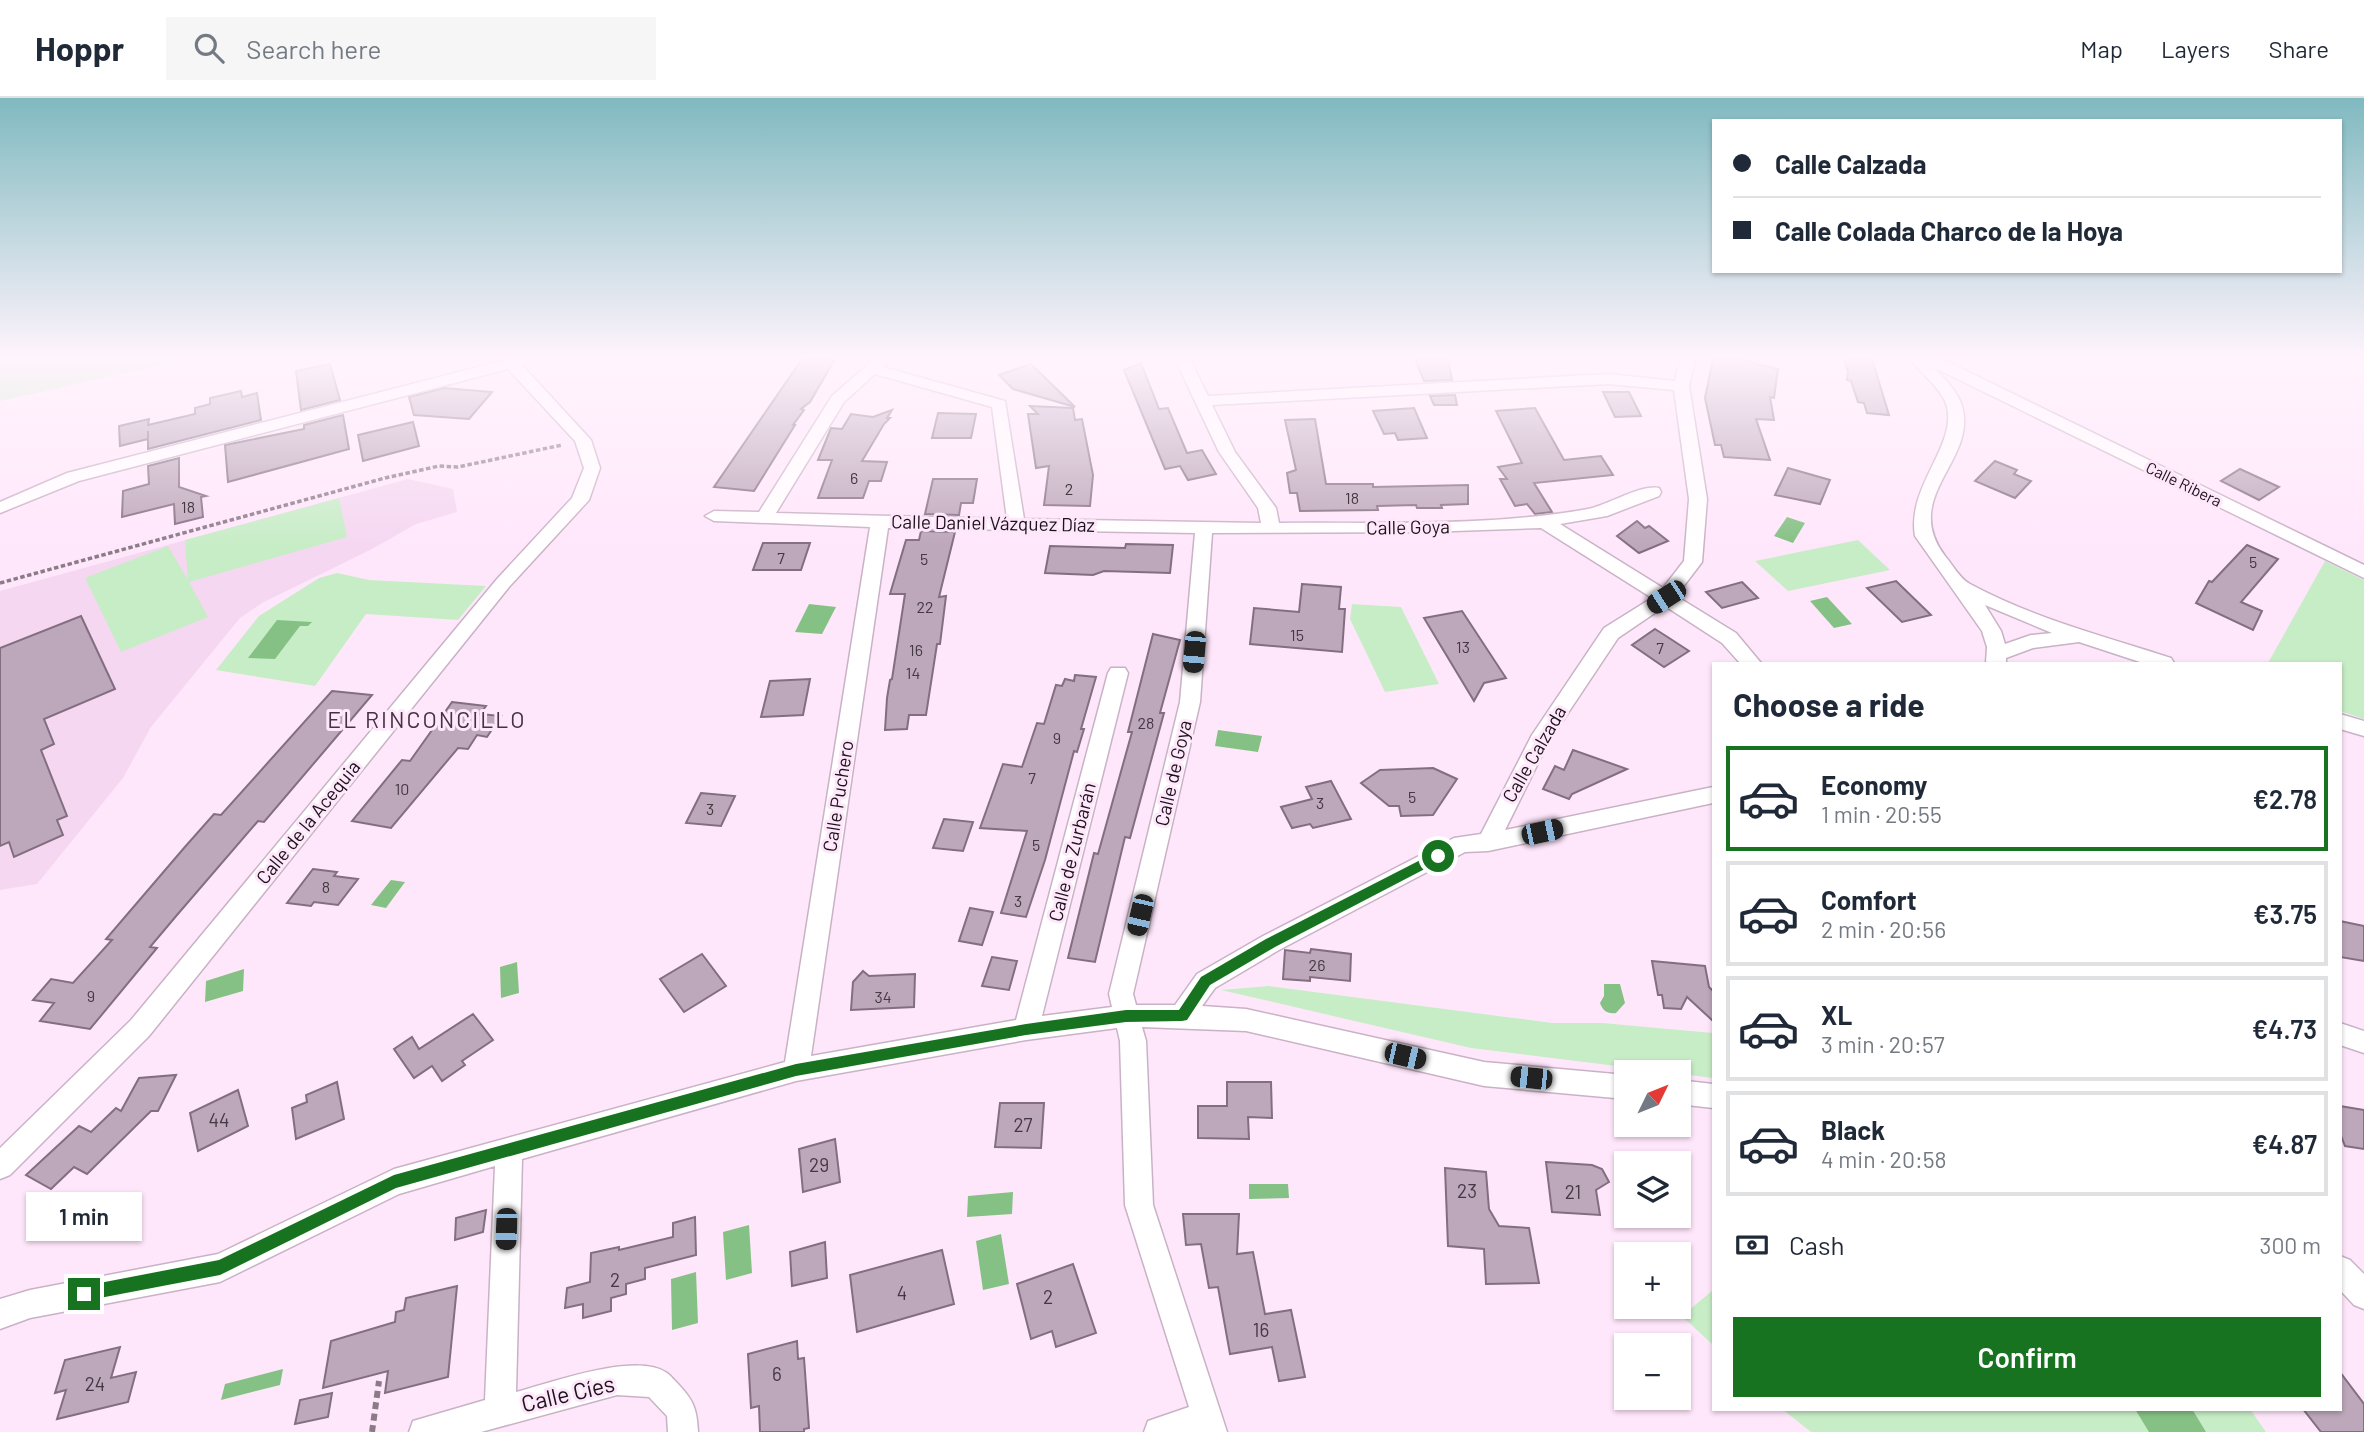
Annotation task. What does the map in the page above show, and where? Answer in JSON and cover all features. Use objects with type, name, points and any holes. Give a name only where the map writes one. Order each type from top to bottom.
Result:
[{"type":"street","points":[[0,508],[73,477],[290,421]]},
{"type":"street","points":[[568,421],[583,440]]},
{"type":"street","points":[[764,518],[824,421]]},
{"type":"street","points":[[1001,421],[1016,523]]},
{"type":"street","points":[[1211,421],[1227,452],[1267,508],[1272,529]]},
{"type":"street","name":"Calle Calzada","points":[[1488,842],[1539,740],[1611,633],[1666,597],[1693,562],[1698,499],[1686,421]]},
{"type":"street","points":[[1956,421],[1956,427],[1926,498],[1921,517],[1924,536],[1942,566],[1964,588],[1987,624],[1997,659],[2031,642],[2082,636]]},
{"type":"street","name":"Calle Ribera","points":[[2057,421],[2364,572]]},
{"type":"street","name":"Calle de la Acequia","points":[[0,1166],[140,1028],[503,583],[580,499],[592,468],[583,440]]},
{"type":"street","name":"Calle Goya","points":[[1272,529],[1544,522],[1601,512],[1653,492]]},
{"type":"street","name":"Calle Daniel Vázquez Díaz","points":[[714,516],[880,522],[1272,529]]},
{"type":"street","name":"Calle Puchero","points":[[796,1070],[880,522]]},
{"type":"street","points":[[1544,522],[1729,638],[1750,662]]},
{"type":"street","name":"Calle de Goya","points":[[1204,526],[1190,702],[1121,995],[1133,1041],[1139,1205],[1210,1424]]},
{"type":"street","points":[[1964,588],[2003,607],[2161,662]]},
{"type":"street","name":"Calle de Zurbarán","points":[[1026,1030],[1118,674]]},
{"type":"street","points":[[2342,722],[2364,729]]},
{"type":"street","points":[[1182,1016],[1206,981],[1271,943],[1462,844],[1488,842],[1712,796]]},
{"type":"street","points":[[0,1314],[30,1304],[220,1268],[394,1182],[796,1070],[1026,1030],[1126,1016],[1246,1020],[1484,1074],[1614,1086]]},
{"type":"street","points":[[2342,1035],[2364,1042]]},
{"type":"street","points":[[1691,1093],[1712,1096]]},
{"type":"street","points":[[500,1410],[509,1152]]},
{"type":"street","points":[[2342,1272],[2364,1295]]},
{"type":"street","name":"Calle Cíes","points":[[424,1432],[617,1380],[656,1382],[682,1410],[683,1432]]},
{"type":"street","points":[[1159,1432],[1210,1424]]},
{"type":"path","points":[[0,583],[385,478],[439,466],[458,467],[583,440]]},
{"type":"path","points":[[372,1432],[379,1381]]},
{"type":"shaded area","points":[[408,479],[453,489],[457,512],[416,524],[370,550],[262,603],[240,618],[151,727],[123,778],[37,884],[0,890],[0,591]]},
{"type":"shaded area","points":[[339,498],[347,537],[189,582],[208,617],[121,652],[85,578],[168,546],[188,580],[185,540]]},
{"type":"shaded area","points":[[1787,517],[1805,523],[1793,543],[1774,536]]},
{"type":"shaded area","points":[[1858,540],[1890,570],[1788,591],[1755,561]]},
{"type":"shaded area","points":[[2325,561],[2364,580],[2364,719],[2342,712],[2342,662],[2269,662]]},
{"type":"shaded area","points":[[337,573],[369,580],[486,586],[458,620],[366,614],[315,686],[216,670],[259,616],[319,578]]},
{"type":"shaded area","points":[[1827,597],[1852,624],[1834,628],[1810,601]]},
{"type":"shaded area","points":[[809,604],[836,607],[822,634],[795,632]]},
{"type":"shaded area","points":[[1352,604],[1401,607],[1439,684],[1385,692],[1350,619]]},
{"type":"shaded area","points":[[277,620],[312,622],[308,626],[300,626],[275,659],[248,658]]},
{"type":"shaded area","points":[[1218,730],[1262,736],[1258,752],[1215,746]]},
{"type":"shaded area","points":[[391,880],[405,882],[386,908],[371,905]]},
{"type":"shaded area","points":[[517,962],[519,993],[501,998],[500,967]]},
{"type":"shaded area","points":[[244,969],[243,991],[205,1002],[206,981]]},
{"type":"shaded area","points":[[1604,984],[1620,984],[1625,1003],[1616,1013],[1602,1008],[1600,1003],[1604,996]]},
{"type":"shaded area","points":[[1269,986],[1552,1023],[1602,1023],[1712,1033],[1712,1078],[1691,1075],[1691,1060],[1614,1060],[1614,1066],[1471,1048],[1221,990]]},
{"type":"shaded area","points":[[1249,1184],[1288,1184],[1289,1198],[1249,1199]]},
{"type":"shaded area","points":[[1013,1192],[1012,1214],[967,1217],[968,1196]]},
{"type":"shaded area","points":[[749,1225],[752,1273],[726,1280],[723,1232]]},
{"type":"shaded area","points":[[1001,1234],[1009,1284],[983,1290],[976,1241]]},
{"type":"shaded area","points":[[696,1272],[698,1323],[672,1330],[671,1279]]},
{"type":"shaded area","points":[[1712,1291],[1712,1344],[1685,1319],[1691,1319],[1691,1308]]},
{"type":"shaded area","points":[[283,1369],[280,1385],[221,1400],[225,1384]]},
{"type":"shaded area","points":[[1785,1411],[2251,1411],[2266,1432],[1811,1432]]},
{"type":"shaded area","points":[[2136,1411],[2193,1411],[2206,1432],[2149,1432]]},
{"type":"building","points":[[139,421],[149,421],[148,425],[164,421],[256,421],[148,449],[148,439],[120,446],[119,426]]},
{"type":"building","points":[[319,421],[344,421],[349,449],[228,482],[225,445],[304,429],[304,425]]},
{"type":"building","points":[[759,421],[796,421],[754,491],[714,487]]},
{"type":"building","points":[[847,421],[887,421],[862,461],[887,462],[881,481],[869,481],[863,498],[818,498],[832,460],[818,460],[831,428],[842,429]]},
{"type":"building","points":[[936,421],[974,421],[971,438],[932,438]]},
{"type":"building","points":[[1029,421],[1082,421],[1093,475],[1090,506],[1044,505],[1049,466],[1036,468]]},
{"type":"building","points":[[1145,421],[1174,421],[1187,453],[1202,450],[1216,474],[1188,480],[1180,466],[1165,469]]},
{"type":"building","points":[[1285,421],[1315,421],[1326,484],[1373,484],[1373,487],[1468,485],[1468,504],[1441,505],[1442,508],[1417,508],[1416,505],[1377,506],[1378,510],[1300,511],[1297,493],[1290,493],[1287,473],[1296,470]]},
{"type":"building","points":[[1378,421],[1420,421],[1427,438],[1398,440],[1395,433],[1384,434]]},
{"type":"building","points":[[1501,421],[1542,421],[1564,460],[1601,456],[1613,475],[1534,483],[1552,512],[1535,514],[1527,504],[1515,506],[1500,479],[1507,479],[1498,467],[1522,463]]},
{"type":"building","points":[[1710,421],[1757,421],[1770,460],[1724,457],[1721,445],[1715,445]]},
{"type":"building","points":[[413,422],[419,446],[363,461],[358,435]]},
{"type":"building","points":[[179,458],[179,487],[206,496],[201,497],[203,517],[175,524],[174,504],[122,517],[123,491],[149,484],[148,466]]},
{"type":"building","points":[[1995,461],[2017,470],[2014,474],[2031,481],[2015,498],[1975,481]]},
{"type":"building","points":[[1788,468],[1830,480],[1820,504],[1775,495]]},
{"type":"building","points":[[2240,469],[2279,487],[2259,500],[2221,481]]},
{"type":"building","points":[[933,479],[977,479],[973,503],[961,503],[959,515],[925,514]]},
{"type":"building","points":[[1637,521],[1645,528],[1649,526],[1668,541],[1639,553],[1617,536]]},
{"type":"building","points":[[921,531],[955,532],[939,597],[946,596],[940,644],[937,644],[926,715],[909,715],[907,729],[885,730],[887,698],[905,594],[890,594],[906,540],[919,540]]},
{"type":"building","points":[[763,543],[810,543],[801,570],[753,570]]},
{"type":"building","points":[[1126,544],[1173,545],[1170,573],[1045,573],[1050,546],[1125,548]]},
{"type":"building","points":[[2247,545],[2278,559],[2241,602],[2262,611],[2253,630],[2196,603],[2209,581],[2212,582]]},
{"type":"building","points":[[1896,581],[1931,615],[1902,622],[1867,588]]},
{"type":"building","points":[[1742,582],[1758,598],[1722,608],[1706,592]]},
{"type":"building","points":[[1302,584],[1341,587],[1339,609],[1345,609],[1342,652],[1250,644],[1254,608],[1299,612]]},
{"type":"building","points":[[1462,611],[1506,678],[1484,683],[1474,701],[1424,618]]},
{"type":"building","points":[[81,616],[115,689],[44,719],[54,744],[41,750],[67,816],[57,820],[63,835],[14,857],[9,842],[0,846],[0,648]]},
{"type":"building","points":[[1655,629],[1689,651],[1664,667],[1632,645]]},
{"type":"building","points":[[1153,634],[1180,640],[1160,713],[1164,713],[1130,838],[1125,837],[1095,962],[1068,958],[1094,853],[1098,854],[1132,732],[1128,732]]},
{"type":"building","points":[[1075,675],[1096,677],[1081,729],[1084,729],[1077,752],[1074,751],[1045,860],[1026,917],[1001,913],[1027,831],[980,828],[1003,764],[1022,767],[1037,723],[1044,724],[1056,685],[1062,686],[1065,679],[1074,681]]},
{"type":"building","points":[[810,679],[803,715],[761,717],[770,681]]},
{"type":"building","points":[[332,691],[372,695],[264,822],[258,821],[177,915],[150,947],[157,948],[90,1029],[40,1021],[54,1003],[33,1000],[51,979],[73,983],[112,940],[106,939],[214,814],[221,815]]},
{"type":"building","points":[[452,702],[486,706],[480,714],[501,716],[487,737],[477,735],[468,749],[458,748],[391,828],[352,821],[402,760],[410,761]]},
{"type":"building","points":[[1573,750],[1627,769],[1572,794],[1569,799],[1543,789],[1555,766],[1564,770]]},
{"type":"building","points":[[1433,768],[1457,779],[1433,815],[1401,816],[1399,806],[1389,806],[1361,783],[1380,770]]},
{"type":"building","points":[[1331,781],[1351,819],[1313,828],[1310,824],[1292,828],[1281,807],[1312,799],[1306,787]]},
{"type":"building","points":[[701,793],[735,796],[721,826],[686,823]]},
{"type":"building","points":[[944,819],[973,822],[963,851],[933,848]]},
{"type":"building","points":[[313,869],[337,872],[334,876],[358,879],[338,905],[287,903]]},
{"type":"building","points":[[970,908],[993,912],[982,945],[959,941]]},
{"type":"building","points":[[2342,921],[2364,926],[2364,961],[2342,957]]},
{"type":"building","points":[[1311,949],[1351,954],[1350,981],[1310,977],[1310,981],[1283,979],[1285,950],[1310,953]]},
{"type":"building","points":[[702,954],[726,986],[684,1012],[660,979]]},
{"type":"building","points":[[992,957],[1017,961],[1009,990],[982,986]]},
{"type":"building","points":[[1652,961],[1705,966],[1712,990],[1712,1020],[1687,997],[1681,1009],[1664,1008],[1662,995],[1658,995]]},
{"type":"building","points":[[863,971],[869,976],[915,974],[914,1007],[851,1010],[853,982]]},
{"type":"building","points":[[473,1014],[493,1040],[462,1061],[465,1065],[442,1081],[432,1066],[414,1078],[394,1049],[412,1037],[419,1049]]},
{"type":"building","points":[[176,1075],[158,1111],[151,1111],[87,1174],[74,1167],[51,1189],[26,1175],[79,1126],[91,1132],[116,1108],[121,1111],[139,1078]]},
{"type":"building","points":[[337,1082],[344,1119],[296,1139],[292,1108],[307,1102],[306,1095]]},
{"type":"building","points":[[1227,1082],[1271,1082],[1272,1118],[1248,1117],[1249,1139],[1198,1138],[1198,1106],[1227,1106]]},
{"type":"building","points":[[238,1090],[248,1126],[198,1151],[190,1113]]},
{"type":"building","points":[[1000,1103],[1044,1103],[1041,1148],[995,1147]]},
{"type":"building","points":[[2342,1106],[2364,1110],[2364,1149],[2345,1146],[2342,1138]]},
{"type":"building","points":[[835,1139],[840,1182],[803,1192],[799,1149]]},
{"type":"building","points":[[1546,1162],[1592,1165],[1602,1169],[1609,1182],[1596,1190],[1600,1215],[1552,1212]]},
{"type":"building","points":[[1445,1168],[1486,1172],[1489,1209],[1499,1226],[1529,1228],[1539,1283],[1486,1284],[1484,1249],[1448,1246]]},
{"type":"building","points":[[486,1210],[483,1232],[455,1240],[456,1218]]},
{"type":"building","points":[[1183,1214],[1239,1214],[1237,1254],[1253,1252],[1265,1314],[1291,1310],[1305,1377],[1279,1381],[1272,1347],[1230,1354],[1218,1287],[1209,1288],[1201,1244],[1186,1245]]},
{"type":"building","points":[[695,1217],[696,1255],[645,1268],[645,1279],[626,1284],[626,1294],[611,1298],[611,1311],[583,1318],[583,1304],[565,1308],[567,1288],[590,1282],[591,1253],[619,1247],[619,1250],[673,1237],[673,1223]]},
{"type":"building","points":[[825,1242],[827,1278],[792,1286],[790,1252]]},
{"type":"building","points":[[942,1250],[954,1304],[857,1332],[850,1275]]},
{"type":"building","points":[[1073,1264],[1096,1333],[1056,1347],[1052,1331],[1031,1339],[1017,1284]]},
{"type":"building","points":[[457,1286],[448,1377],[385,1393],[388,1371],[323,1388],[331,1341],[395,1322],[396,1312],[404,1310],[406,1298]]},
{"type":"building","points":[[797,1341],[798,1359],[804,1358],[809,1428],[804,1429],[804,1432],[760,1432],[759,1406],[751,1408],[748,1354]]},
{"type":"building","points":[[120,1347],[111,1378],[136,1372],[128,1402],[57,1419],[66,1390],[55,1393],[65,1360]]},
{"type":"building","points":[[2342,1375],[2364,1404],[2364,1432],[2321,1432],[2305,1411],[2342,1411]]},
{"type":"building","points":[[332,1393],[328,1417],[295,1424],[300,1400]]},
{"type":"district","name":"EL RINCONCILLO","points":[[427,720]]},
{"type":"route","points":[[84,1294],[220,1268],[394,1182],[796,1070],[1026,1030],[1126,1016],[1182,1016],[1206,981],[1271,943],[1438,856]]}]
